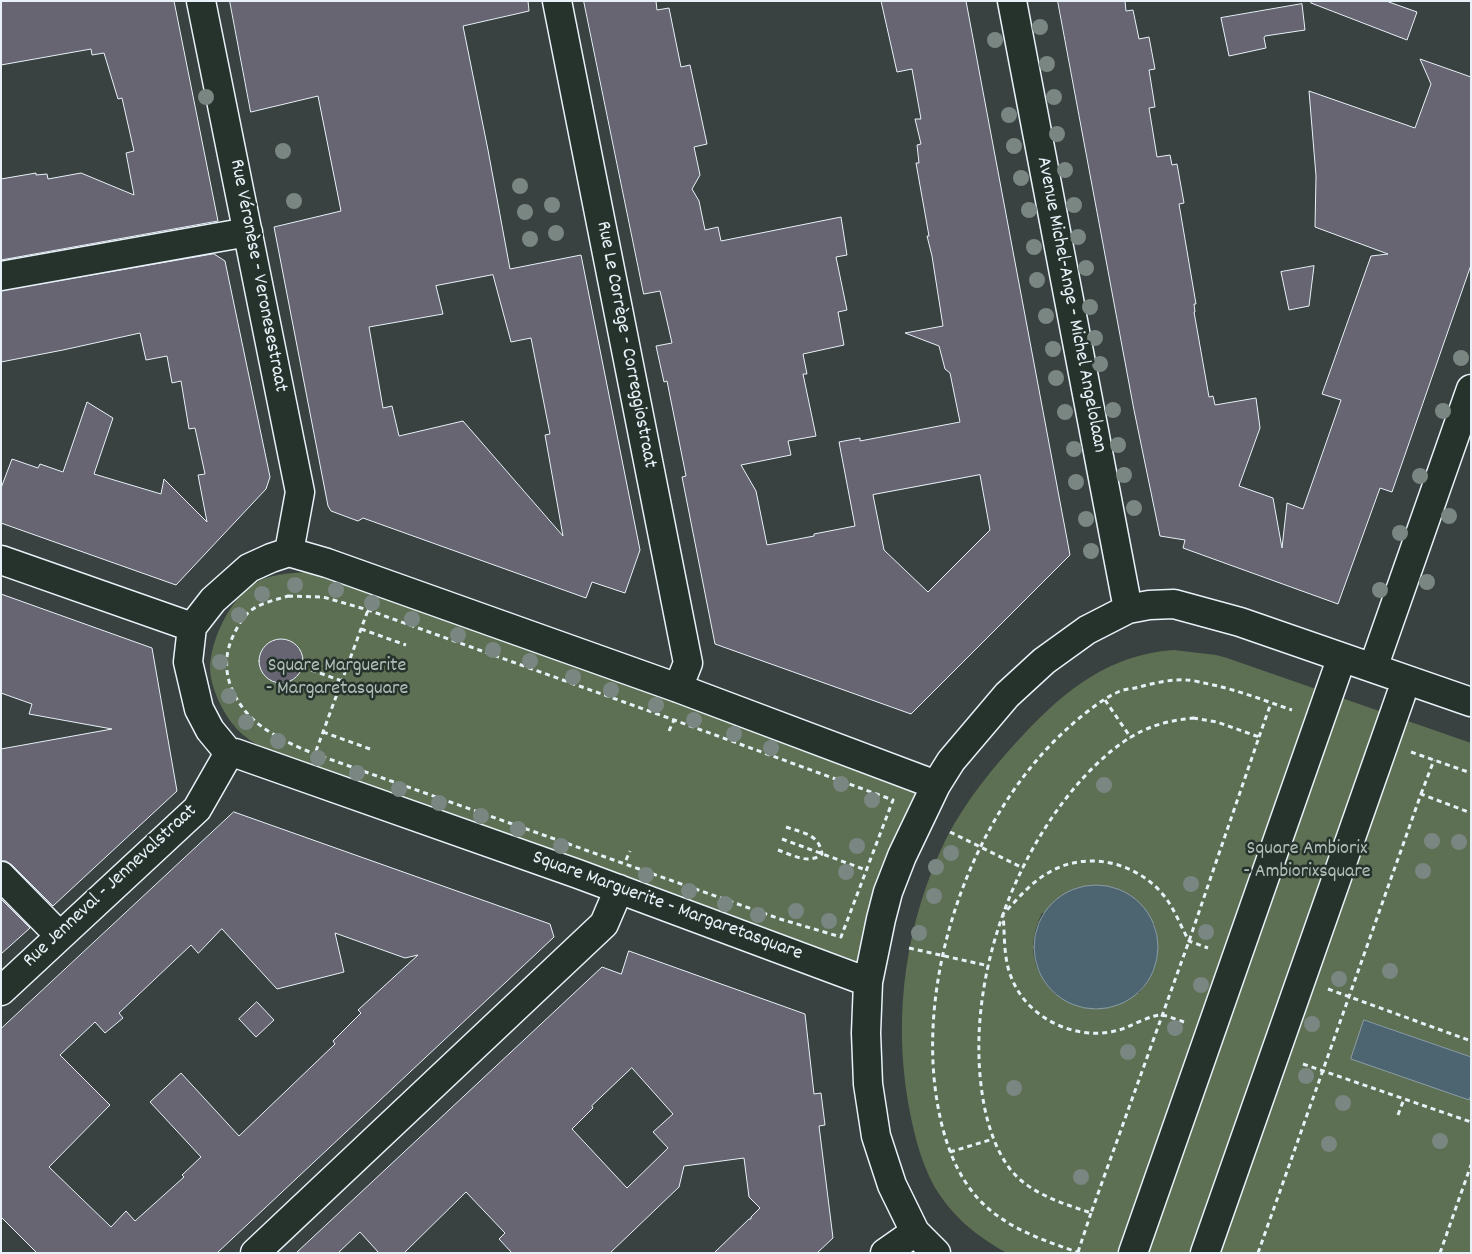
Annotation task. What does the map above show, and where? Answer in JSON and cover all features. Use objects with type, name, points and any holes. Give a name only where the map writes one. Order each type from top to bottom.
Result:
[{"type":"street","name":"Rue Véronèse - Veronesestraat","points":[[201,1],[300,492],[290,552]]},
{"type":"street","name":"Rue Le Corrège - Correggiostraat","points":[[557,1],[688,663],[678,688]]},
{"type":"street","name":"Avenue Michel-Ange - Michel Angelolaan","points":[[1012,1],[1128,609]]},
{"type":"street","points":[[1,276],[248,232]]},
{"type":"street","points":[[1373,668],[1471,389]]},
{"type":"street","points":[[229,753],[210,730],[200,709],[188,662],[192,627],[213,600],[249,568],[290,552],[327,563],[678,688],[936,785]]},
{"type":"street","points":[[1,560],[192,627]]},
{"type":"street","points":[[936,1253],[915,1232],[892,1185],[876,1136],[868,1084],[866,1033],[868,982],[888,892],[902,856],[936,785],[951,761],[1007,695],[1044,661],[1087,630],[1128,609],[1149,605],[1174,604],[1240,622],[1471,702]]},
{"type":"street","points":[[1133,1253],[1336,671]]},
{"type":"street","points":[[1205,1253],[1402,695]]},
{"type":"street","name":"Square Marguerite - Margaretasquare","points":[[229,753],[235,753],[622,877],[868,982]]},
{"type":"street","name":"Rue Jenneval - Jennevalstraat","points":[[1,991],[197,809],[229,753]]},
{"type":"street","points":[[1,876],[60,936]]},
{"type":"street","points":[[255,1253],[604,924],[622,877]]},
{"type":"street","points":[[885,1253],[915,1232]]},
{"type":"path","points":[[842,937],[622,877],[294,745],[273,734],[248,714],[233,694],[226,676],[226,659],[230,641],[239,623],[250,611],[269,602],[288,596],[323,597],[368,610],[674,720],[892,800],[892,802]]},
{"type":"path","points":[[315,754],[368,610]]},
{"type":"path","points":[[361,629],[406,645]]},
{"type":"path","points":[[303,667],[342,681]]},
{"type":"path","points":[[1271,703],[1189,941],[1091,1213],[1079,1252],[1032,1236],[998,1217],[971,1190],[950,1152],[940,1120],[933,1079],[932,1036],[936,990],[943,955],[959,898],[981,847],[999,812],[1025,774],[1053,741],[1084,714],[1117,692],[1142,686],[1187,680],[1226,687],[1320,720]]},
{"type":"path","points":[[1105,700],[1131,738]]},
{"type":"path","points":[[1091,1213],[1049,1198],[1028,1186],[1010,1168],[993,1139],[985,1113],[980,1078],[978,1039],[982,998],[1003,914],[1023,868],[1040,836],[1069,794],[1088,772],[1114,748],[1141,731],[1168,721],[1193,718],[1217,722],[1260,737]]},
{"type":"path","points":[[669,731],[674,720]]},
{"type":"path","points":[[324,732],[370,749]]},
{"type":"path","points":[[1384,743],[1471,773]]},
{"type":"path","points":[[1258,1253],[1434,760]]},
{"type":"path","points":[[1421,794],[1471,813]]},
{"type":"path","points":[[786,827],[817,840],[821,846],[822,854]]},
{"type":"path","points":[[950,832],[1023,868]]},
{"type":"path","points":[[782,839],[866,870]]},
{"type":"path","points":[[778,850],[810,860],[822,854]]},
{"type":"path","points":[[622,877],[630,852]]},
{"type":"path","points":[[1189,941],[1166,898],[1151,882],[1133,870],[1113,863],[1091,861],[1069,864],[1049,872],[1031,885],[1003,914],[1006,956],[1011,978],[1022,996],[1037,1012],[1049,1020],[1076,1032],[1097,1033],[1119,1030],[1161,1015],[1211,1032]]},
{"type":"path","points":[[909,948],[989,966]]},
{"type":"path","points":[[1274,1054],[1471,1122]]},
{"type":"path","points":[[1398,1115],[1404,1098]]},
{"type":"path","points":[[950,1152],[993,1139]]},
{"type":"path","points":[[1440,1253],[1471,1165]]},
{"type":"green space","name":"Square Marguerite - Margaretasquare","points":[[310,572],[337,579],[919,792],[862,963],[303,765],[267,750],[250,740],[231,722],[215,693],[210,669],[214,644],[225,618],[241,595],[251,586],[273,576]]},
{"type":"green space","name":"Square Ambiorix - Ambiorixsquare","points":[[1174,650],[1227,658],[1471,743],[1471,1057],[1365,1020],[1469,1100],[1471,1095],[1471,1253],[1007,1253],[985,1240],[957,1216],[934,1186],[921,1155],[912,1123],[904,1068],[902,1034],[906,967],[912,935],[932,870],[946,839],[981,784],[1002,758],[1056,702],[1110,666],[1130,658]],"holes":[[[1042,913],[1154,923],[1158,943],[1157,960],[1150,976],[1139,993],[1056,995],[1041,976],[1037,967],[1033,946],[1034,936]]]},
{"type":"water","points":[[1096,885],[1120,889],[1140,903],[1154,923],[1158,947],[1154,971],[1140,991],[1120,1005],[1096,1009],[1072,1005],[1052,991],[1038,971],[1034,947],[1038,923],[1052,903],[1072,889]]},
{"type":"water","points":[[1364,1020],[1471,1057],[1471,1095],[1469,1100],[1351,1059]]},
{"type":"building","points":[[1,1],[174,1],[218,221],[1,260],[1,179],[36,173],[36,175],[47,174],[48,179],[81,173],[134,195],[126,153],[134,151],[122,98],[118,99],[104,53],[92,55],[91,49],[1,65]]},
{"type":"building","points":[[230,1],[528,1],[529,11],[463,26],[510,269],[581,255],[640,550],[625,593],[592,582],[586,598],[363,518],[358,521],[331,511],[328,506],[274,227],[341,211],[318,96],[251,112]],"holes":[[[493,275],[511,342],[531,338],[550,434],[545,435],[563,536],[463,421],[399,436],[392,406],[383,408],[369,327],[443,314],[436,286]]]},
{"type":"building","points":[[584,1],[656,1],[657,10],[669,8],[681,67],[690,65],[707,144],[694,147],[700,175],[692,189],[699,201],[705,230],[718,227],[721,241],[841,217],[847,255],[836,257],[847,310],[838,312],[844,345],[803,354],[807,374],[803,374],[816,436],[788,441],[791,455],[741,465],[756,491],[767,545],[855,526],[839,442],[860,438],[860,441],[960,422],[950,373],[945,369],[939,346],[905,333],[943,326],[916,163],[919,163],[917,145],[921,144],[915,119],[921,119],[912,69],[897,72],[881,1],[966,1],[1070,555],[911,714],[715,644],[682,477],[686,476],[667,381],[664,382],[656,346],[672,343],[660,291],[644,294]],"holes":[[[980,475],[990,530],[928,592],[884,550],[873,495]]]},
{"type":"building","points":[[1058,1],[1125,1],[1126,11],[1133,10],[1139,39],[1149,37],[1155,69],[1149,70],[1155,107],[1149,108],[1157,157],[1170,155],[1172,165],[1177,164],[1184,203],[1179,204],[1196,304],[1194,304],[1194,312],[1209,397],[1213,396],[1215,405],[1256,398],[1260,428],[1239,486],[1273,498],[1282,548],[1287,503],[1303,509],[1341,400],[1322,394],[1371,256],[1388,254],[1315,227],[1316,176],[1309,91],[1415,128],[1431,84],[1420,59],[1471,77],[1471,265],[1392,492],[1380,488],[1338,604],[1183,548],[1185,540],[1160,536],[1134,410]]},
{"type":"building","points":[[1312,1],[1386,1],[1417,12],[1407,40],[1311,3]]},
{"type":"building","points":[[1302,4],[1305,30],[1265,36],[1266,48],[1229,56],[1221,18]]},
{"type":"building","points":[[214,254],[225,261],[270,477],[266,489],[176,585],[1,523],[1,488],[12,459],[38,468],[40,464],[63,472],[87,402],[113,418],[94,474],[161,494],[164,479],[207,522],[198,475],[205,474],[195,428],[189,429],[181,381],[172,383],[167,356],[146,360],[140,333],[1,362],[1,291]]},
{"type":"building","points":[[1314,266],[1309,306],[1289,310],[1281,272]]},
{"type":"building","points":[[1,594],[152,648],[177,791],[53,906],[12,865],[6,861],[1,861],[1,749],[112,729],[29,714],[32,704],[1,693]]},
{"type":"building","points":[[277,639],[285,639],[297,645],[303,661],[297,677],[285,683],[277,683],[265,677],[259,665],[259,657],[265,645]]},
{"type":"building","points":[[234,812],[550,924],[554,937],[217,1253],[37,1253],[1,1217],[1,1029]],"holes":[[[222,929],[277,989],[344,972],[335,933],[405,958],[418,955],[358,1010],[361,1013],[333,1041],[335,1044],[239,1136],[181,1073],[150,1102],[201,1157],[182,1175],[184,1177],[135,1221],[126,1211],[111,1227],[49,1167],[110,1105],[60,1055],[95,1022],[105,1033],[123,1018],[119,1013],[191,945],[198,953]]]},
{"type":"building","points":[[1,899],[30,928],[1,954]]},
{"type":"building","points":[[629,951],[805,1014],[814,1094],[821,1093],[825,1125],[819,1126],[833,1238],[817,1253],[714,1253],[751,1219],[760,1208],[749,1197],[744,1158],[684,1166],[679,1187],[610,1253],[512,1253],[499,1239],[505,1233],[466,1192],[404,1253],[379,1253],[360,1232],[338,1253],[296,1253],[602,967],[621,974]],"holes":[[[632,1068],[673,1114],[653,1132],[668,1148],[627,1188],[572,1129],[593,1108],[592,1106]]]},
{"type":"building","points":[[257,1002],[274,1020],[256,1037],[239,1019]]}]
